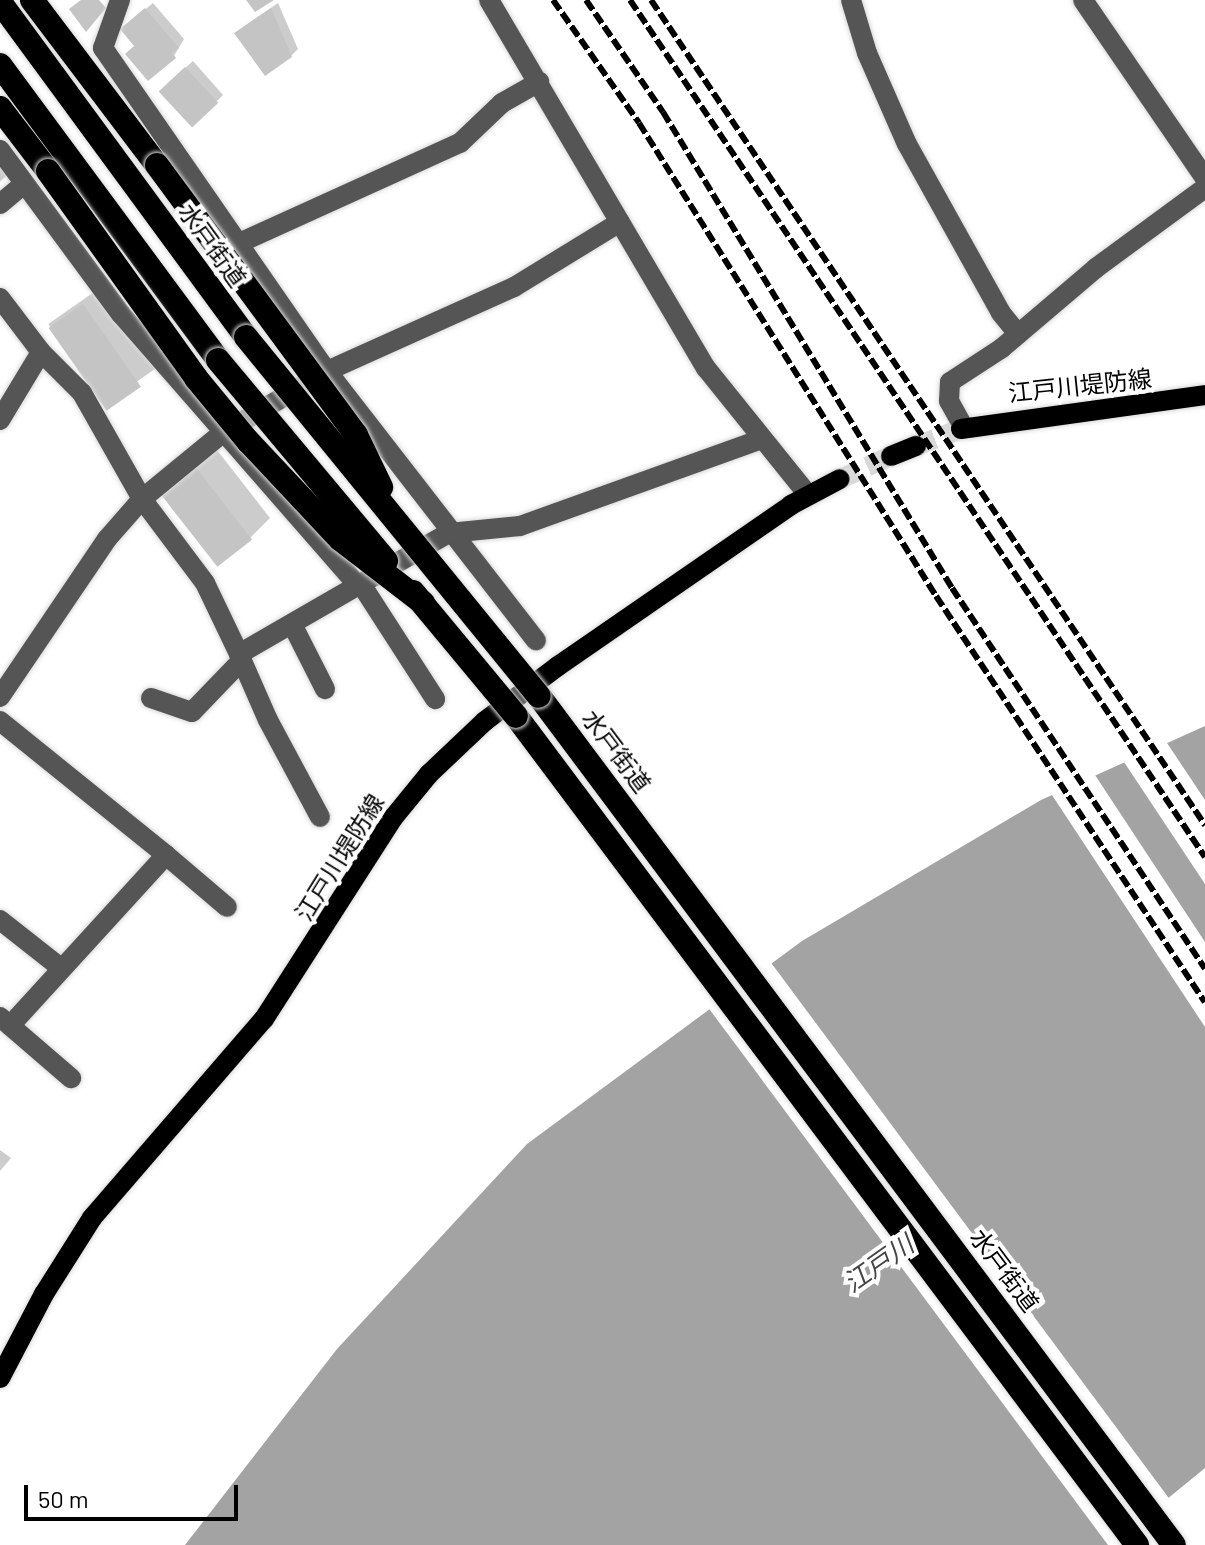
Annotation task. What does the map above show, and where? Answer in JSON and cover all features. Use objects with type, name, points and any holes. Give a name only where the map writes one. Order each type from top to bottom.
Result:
[{"type":"highway","points":[[32,0],[356,435],[398,522]]},
{"type":"highway","name":"水戸街道","points":[[0,2],[246,337],[539,696],[611,789],[1174,1545]]},
{"type":"highway","points":[[0,65],[218,360],[423,603],[588,806],[1137,1545]]},
{"type":"highway","points":[[0,108],[196,378],[248,441],[340,539],[423,603]]},
{"type":"main road","name":"江戸川堤防線","points":[[962,428],[1205,395]]},
{"type":"main road","points":[[891,456],[916,446]]},
{"type":"main road","name":"江戸川堤防線","points":[[0,1378],[44,1294],[92,1218],[264,1019],[393,818],[429,774],[485,721],[558,666],[808,495],[840,479]]},
{"type":"street","points":[[120,0],[103,48],[327,371],[449,533],[536,640]]},
{"type":"street","points":[[489,0],[706,368],[808,495]]},
{"type":"street","points":[[851,0],[867,53],[907,144],[1018,334]]},
{"type":"street","points":[[1083,0],[1205,178]]},
{"type":"street","points":[[237,244],[460,143],[502,103],[539,82]]},
{"type":"street","points":[[0,150],[121,314],[221,434],[359,585],[435,699]]},
{"type":"street","points":[[0,204],[24,184]]},
{"type":"street","points":[[962,428],[949,401],[950,382],[1018,334],[1096,268],[1205,188]]},
{"type":"street","points":[[0,697],[107,539],[142,499],[221,434],[327,371],[514,287],[620,222]]},
{"type":"street","points":[[0,298],[41,352],[82,393],[142,499],[205,583],[320,817]]},
{"type":"street","points":[[0,420],[41,352]]},
{"type":"street","points":[[151,698],[192,712],[240,657],[449,533],[520,526],[762,439]]},
{"type":"street","points":[[292,624],[325,689]]},
{"type":"street","points":[[0,721],[227,907]]},
{"type":"street","points":[[71,1078],[5,1022],[61,968],[166,855]]},
{"type":"street","points":[[0,920],[61,968]]},
{"type":"water","name":"江戸川","points":[[1205,726],[1205,1468],[1111,1545],[185,1545],[337,1349],[527,1144],[802,941],[1041,800]]},
{"type":"pier","points":[[1165,740],[1205,800],[1205,884],[1122,759]]},
{"type":"pier","points":[[1093,772],[1205,942],[1205,1027],[1050,792]]},
{"type":"pier","points":[[769,960],[1171,1501],[1117,1545],[1108,1545],[707,1006]]},
{"type":"building","points":[[81,0],[99,0],[106,8],[86,32],[69,9]]},
{"type":"building","points":[[246,0],[274,0],[255,12]]},
{"type":"building","points":[[145,8],[179,48],[172,53],[176,58],[148,81],[125,54],[134,46],[120,29]]},
{"type":"building","points":[[271,8],[292,57],[265,76],[234,33]]},
{"type":"building","points":[[185,67],[218,103],[192,127],[159,92]]},
{"type":"building","points":[[83,304],[141,387],[107,411],[49,328]]},
{"type":"building","points":[[196,468],[252,540],[217,567],[161,495]]},
{"type":"tunnel","points":[[916,446],[961,429]]},
{"type":"tunnel","points":[[840,479],[891,456]]},
{"type":"railway","points":[[553,0],[639,123],[936,596],[1205,1002]]},
{"type":"railway","points":[[586,0],[663,112],[952,588],[1205,969]]},
{"type":"railway","points":[[630,0],[1205,857]]},
{"type":"railway","points":[[651,0],[1205,825]]}]
